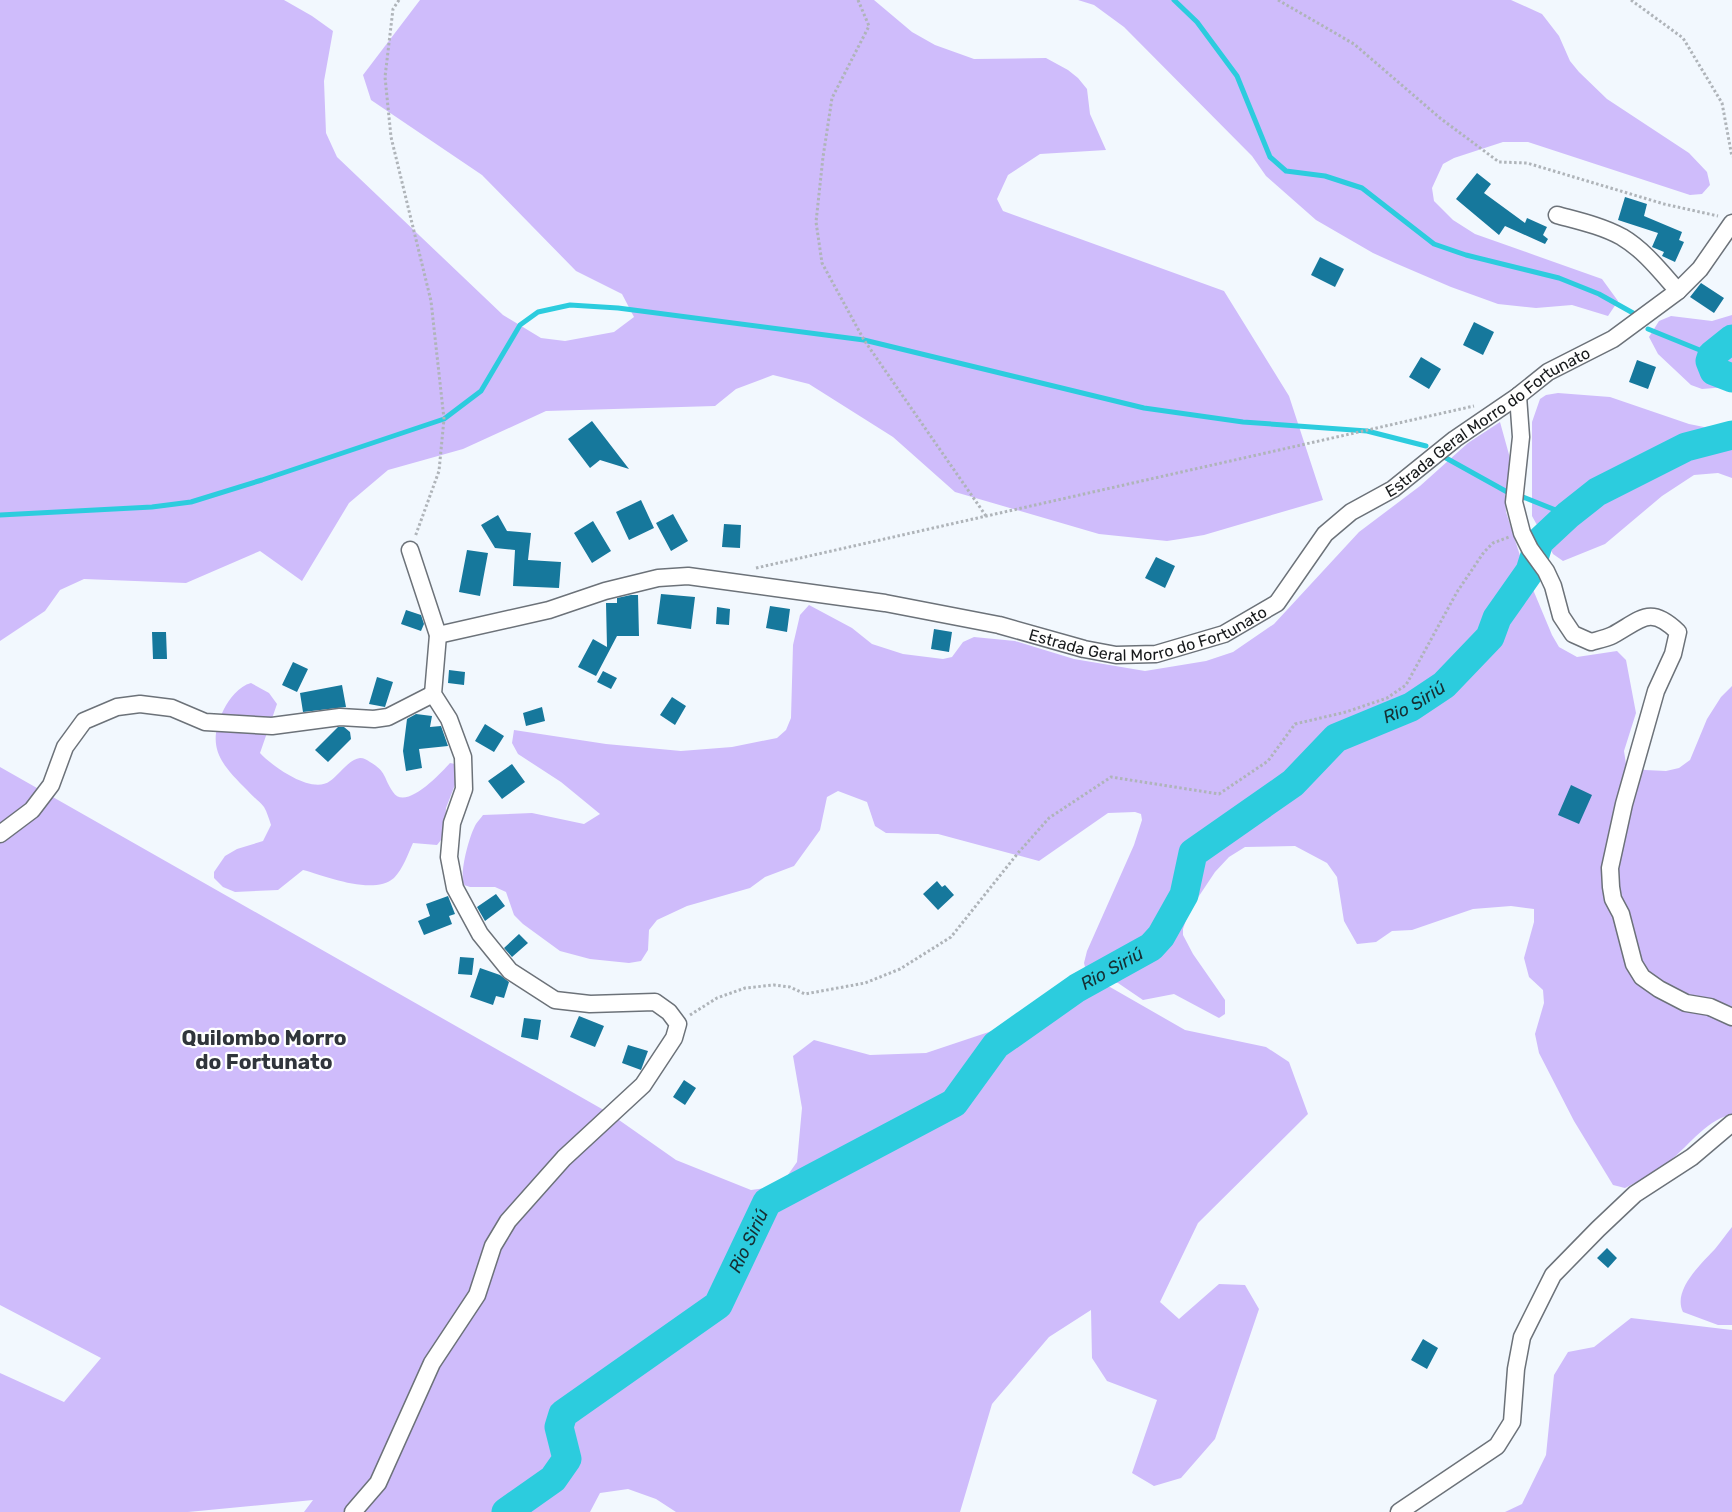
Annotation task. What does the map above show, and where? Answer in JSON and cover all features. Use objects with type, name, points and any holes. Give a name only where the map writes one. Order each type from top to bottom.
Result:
[{"type":"street","points":[[1557,215],[1590,223],[1622,237],[1637,247],[1678,290]]},
{"type":"street","name":"Estrada Geral Morro do Fortunato","points":[[438,635],[549,610],[605,591],[658,578],[688,576],[885,603],[999,625],[1084,649],[1116,654],[1156,654],[1224,634],[1277,603],[1325,534],[1351,512],[1393,490],[1455,439],[1518,396],[1548,372],[1613,339],[1678,290],[1700,269],[1727,220]]},
{"type":"street","points":[[1518,396],[1520,437],[1514,502],[1522,533],[1553,586],[1561,616],[1572,634],[1591,642],[1613,635],[1628,625],[1651,616],[1666,620],[1678,632],[1673,654],[1656,691],[1624,804],[1610,868],[1613,900],[1621,914],[1634,964],[1642,976],[1659,989],[1686,1003],[1710,1007],[1732,1018]]},
{"type":"street","points":[[353,1512],[378,1483],[432,1363],[477,1295],[493,1246],[508,1221],[564,1158],[643,1085],[674,1038],[678,1024],[669,1012],[655,1002],[590,1004],[555,1000],[510,971],[480,934],[455,888],[449,857],[452,823],[464,789],[463,757],[449,719],[433,694],[438,635],[410,550]]},
{"type":"street","points":[[0,834],[32,810],[51,785],[65,747],[84,721],[117,707],[140,704],[172,708],[205,722],[272,726],[340,717],[374,720],[388,717],[433,694]]},
{"type":"street","points":[[1399,1512],[1497,1446],[1512,1422],[1516,1369],[1522,1336],[1553,1275],[1635,1194],[1692,1157],[1732,1123]]},
{"type":"path","points":[[399,0],[394,9],[384,78],[391,137],[431,301],[444,420],[439,470],[410,550]]},
{"type":"path","points":[[858,0],[869,26],[832,98],[816,222],[822,263],[864,340],[986,516]]},
{"type":"path","points":[[1278,0],[1354,44],[1440,118],[1499,162],[1527,163],[1664,204],[1727,220]]},
{"type":"path","points":[[1631,0],[1684,38],[1722,103],[1732,157]]},
{"type":"path","points":[[747,570],[1480,405]]},
{"type":"path","points":[[678,1024],[699,1008],[717,998],[745,988],[774,985],[790,987],[805,994],[865,983],[900,968],[952,937],[1018,853],[1049,818],[1112,777],[1219,794],[1268,761],[1295,724],[1346,712],[1387,698],[1406,685],[1457,592],[1484,552],[1493,543],[1522,533]]},
{"type":"shaded area","points":[[0,0],[284,0],[312,16],[333,31],[324,81],[326,133],[337,157],[503,315],[541,338],[565,341],[614,332],[634,317],[622,294],[576,271],[482,175],[371,100],[363,75],[420,0],[874,0],[912,32],[935,45],[974,59],[1046,58],[1068,70],[1087,89],[1090,114],[1106,150],[1040,154],[1008,175],[997,199],[1003,211],[1224,291],[1289,396],[1323,500],[1204,535],[1167,541],[1099,534],[955,492],[893,437],[809,384],[773,375],[736,389],[715,406],[546,411],[463,449],[388,470],[349,503],[302,581],[260,551],[186,583],[84,579],[60,590],[45,611],[0,641]]},
{"type":"shaded area","points":[[1078,0],[1511,0],[1542,14],[1559,36],[1570,61],[1579,72],[1607,99],[1689,153],[1707,172],[1710,185],[1702,194],[1690,195],[1528,142],[1503,142],[1454,158],[1443,164],[1432,188],[1434,201],[1453,220],[1475,234],[1602,279],[1618,301],[1608,316],[1572,305],[1536,308],[1498,304],[1451,287],[1373,253],[1316,220],[1266,176],[1252,156],[1124,27],[1094,5]]},
{"type":"shaded area","points":[[1732,315],[1732,390],[1727,387],[1702,389],[1691,385],[1658,354],[1649,337],[1659,321],[1671,316],[1712,321]]},
{"type":"shaded area","points":[[1558,393],[1610,397],[1689,424],[1704,427],[1729,425],[1732,423],[1732,478],[1718,473],[1694,475],[1662,496],[1605,544],[1563,561],[1553,554],[1532,516],[1532,422],[1540,399],[1546,395]]},
{"type":"shaded area","points":[[1500,422],[1513,469],[1505,493],[1506,512],[1524,568],[1552,635],[1559,647],[1577,657],[1617,651],[1626,660],[1636,713],[1624,751],[1626,764],[1645,770],[1666,771],[1679,768],[1690,760],[1707,719],[1721,697],[1732,686],[1732,1115],[1724,1117],[1708,1126],[1666,1164],[1649,1176],[1625,1188],[1613,1185],[1574,1121],[1539,1053],[1535,1034],[1544,1003],[1543,990],[1529,977],[1524,958],[1534,922],[1534,909],[1511,906],[1473,909],[1412,930],[1392,931],[1376,942],[1357,944],[1344,921],[1337,877],[1327,863],[1295,846],[1245,847],[1229,857],[1215,872],[1189,911],[1183,935],[1193,954],[1225,1000],[1225,1014],[1219,1018],[1174,994],[1143,1000],[1118,983],[1105,982],[1087,975],[1084,963],[1087,951],[1134,845],[1142,820],[1141,814],[1135,812],[1108,813],[1039,861],[938,834],[886,833],[875,826],[867,802],[838,791],[827,797],[820,830],[794,866],[765,877],[750,888],[687,906],[657,920],[649,930],[648,950],[641,961],[629,963],[590,959],[560,951],[523,924],[514,915],[506,892],[495,887],[470,887],[464,885],[463,873],[468,846],[473,830],[483,815],[532,813],[584,824],[600,814],[561,782],[518,754],[512,743],[514,730],[606,744],[681,751],[732,747],[777,738],[786,730],[791,718],[793,645],[800,615],[809,605],[852,628],[872,644],[903,654],[943,659],[952,657],[963,642],[974,637],[1015,641],[1074,659],[1145,671],[1206,661],[1233,652],[1274,624],[1359,532],[1420,486],[1468,443]]},
{"type":"shaded area","points":[[251,683],[269,693],[277,704],[260,753],[273,765],[303,782],[322,784],[330,781],[352,761],[361,758],[379,769],[393,792],[399,797],[406,797],[423,789],[450,763],[455,764],[458,777],[446,808],[445,827],[441,840],[437,845],[413,843],[400,870],[394,878],[385,883],[362,885],[349,883],[303,870],[278,890],[235,892],[223,887],[214,878],[214,872],[225,856],[237,849],[263,841],[271,825],[264,807],[223,763],[216,744],[218,722],[226,705],[239,690]]},
{"type":"shaded area","points":[[0,767],[609,1113],[676,1160],[751,1190],[780,1186],[797,1162],[802,1108],[793,1056],[814,1040],[870,1055],[926,1053],[1031,1018],[1081,989],[1110,987],[1185,1030],[1266,1047],[1289,1062],[1308,1114],[1198,1223],[1160,1302],[1179,1319],[1219,1284],[1245,1285],[1259,1309],[1215,1439],[1181,1478],[1154,1486],[1132,1473],[1157,1400],[1107,1381],[1092,1358],[1091,1310],[1049,1337],[992,1404],[960,1512],[676,1512],[656,1499],[628,1489],[600,1493],[590,1512],[304,1512],[313,1500],[188,1512],[0,1512],[0,1373],[64,1402],[101,1358],[0,1305]]},
{"type":"shaded area","points":[[1732,1227],[1732,1325],[1718,1325],[1683,1312],[1681,1304],[1682,1295],[1685,1286],[1696,1269]]},
{"type":"shaded area","points":[[1631,1318],[1732,1330],[1732,1512],[1505,1512],[1522,1504],[1546,1455],[1554,1375],[1568,1352],[1594,1347]]},
{"type":"building","points":[[1477,173],[1491,184],[1484,193],[1525,223],[1527,218],[1547,227],[1543,235],[1548,239],[1545,244],[1505,226],[1499,235],[1456,199]]},
{"type":"building","points":[[1625,197],[1647,204],[1644,216],[1682,232],[1679,240],[1684,242],[1675,262],[1662,256],[1664,252],[1652,247],[1658,233],[1618,220]]},
{"type":"building","points":[[1320,257],[1344,269],[1335,287],[1311,275]]},
{"type":"building","points":[[1701,283],[1724,298],[1714,313],[1690,297]]},
{"type":"building","points":[[1474,322],[1494,332],[1483,355],[1463,345]]},
{"type":"building","points":[[1421,357],[1441,369],[1429,389],[1409,377]]},
{"type":"building","points":[[1637,360],[1656,367],[1648,389],[1629,382]]},
{"type":"building","points":[[592,421],[629,469],[600,460],[590,468],[568,439]]},
{"type":"building","points":[[641,500],[654,528],[629,540],[616,512]]},
{"type":"building","points":[[673,514],[688,541],[671,551],[656,523]]},
{"type":"building","points":[[498,515],[507,531],[531,533],[528,560],[561,562],[559,588],[513,586],[515,550],[495,548],[481,525]]},
{"type":"building","points":[[593,521],[611,551],[592,563],[574,533]]},
{"type":"building","points":[[724,524],[741,525],[740,548],[722,547]]},
{"type":"building","points":[[467,550],[488,553],[480,596],[459,592]]},
{"type":"building","points":[[1156,557],[1175,566],[1165,588],[1145,578]]},
{"type":"building","points":[[661,594],[695,597],[691,629],[657,624]]},
{"type":"building","points":[[638,595],[639,636],[617,636],[596,676],[578,667],[593,639],[607,647],[606,603],[617,603],[617,598]]},
{"type":"building","points":[[770,606],[790,609],[787,632],[766,628]]},
{"type":"building","points":[[717,607],[730,609],[729,625],[716,624]]},
{"type":"building","points":[[406,610],[421,615],[424,624],[421,631],[401,624]]},
{"type":"building","points":[[934,629],[952,632],[949,652],[931,649]]},
{"type":"building","points":[[152,632],[166,632],[167,659],[153,659]]},
{"type":"building","points":[[293,662],[308,669],[297,692],[282,685]]},
{"type":"building","points":[[449,670],[465,672],[464,685],[448,683]]},
{"type":"building","points":[[603,671],[617,678],[611,689],[597,682]]},
{"type":"building","points":[[377,677],[393,682],[385,707],[369,704]]},
{"type":"building","points":[[342,685],[346,707],[303,712],[300,693]]},
{"type":"building","points":[[672,697],[686,706],[675,725],[660,715]]},
{"type":"building","points":[[542,707],[545,721],[526,726],[523,713]]},
{"type":"building","points":[[416,714],[432,716],[430,727],[441,726],[448,746],[419,749],[422,768],[406,771],[403,751],[407,719]]},
{"type":"building","points":[[485,724],[504,736],[494,752],[475,741]]},
{"type":"building","points":[[338,727],[344,727],[350,732],[351,739],[328,762],[315,750]]},
{"type":"building","points":[[512,764],[525,782],[502,799],[488,781]]},
{"type":"building","points":[[1571,785],[1592,795],[1579,824],[1558,815]]},
{"type":"building","points":[[937,881],[942,887],[945,885],[954,895],[938,910],[923,894]]},
{"type":"building","points":[[496,894],[505,906],[485,921],[477,907]]},
{"type":"building","points":[[448,896],[455,914],[449,916],[452,924],[424,935],[418,921],[430,916],[426,904]]},
{"type":"building","points":[[519,934],[528,943],[512,957],[504,948]]},
{"type":"building","points":[[460,957],[474,958],[472,975],[458,974]]},
{"type":"building","points":[[480,968],[500,975],[509,982],[504,998],[496,996],[493,1005],[470,997]]},
{"type":"building","points":[[579,1016],[604,1026],[595,1047],[570,1037]]},
{"type":"building","points":[[524,1018],[541,1020],[538,1040],[521,1037]]},
{"type":"building","points":[[628,1045],[648,1051],[641,1070],[622,1063]]},
{"type":"building","points":[[684,1080],[696,1088],[685,1105],[673,1097]]},
{"type":"building","points":[[1607,1248],[1617,1258],[1608,1268],[1597,1258]]},
{"type":"building","points":[[1423,1339],[1438,1348],[1427,1369],[1411,1360]]},
{"type":"waterway","points":[[1174,0],[1197,22],[1237,76],[1270,157],[1286,171],[1325,176],[1362,188],[1434,244],[1466,255],[1559,278],[1599,294],[1633,313]]},
{"type":"waterway","points":[[0,515],[152,507],[191,502],[444,419],[481,391],[520,325],[538,312],[570,305],[618,308],[864,340],[1144,408],[1243,422],[1367,431],[1426,446]]},
{"type":"waterway","points":[[1648,329],[1712,355]]},
{"type":"waterway","name":"Rio Siriú","points":[[1732,339],[1712,355],[1710,361],[1714,371],[1732,378]]},
{"type":"waterway","name":"Rio Siriú","points":[[506,1512],[553,1479],[567,1459],[559,1427],[563,1414],[718,1305],[767,1202],[954,1103],[996,1045],[1077,988],[1151,947],[1161,936],[1184,895],[1193,853],[1293,783],[1336,738],[1411,707],[1444,685],[1490,637],[1497,618],[1530,571],[1539,542],[1568,515],[1597,492],[1686,447],[1732,435]]},
{"type":"waterway","points":[[1446,458],[1509,493]]},
{"type":"waterway","points":[[1523,497],[1568,515]]},
{"type":"district","name":"Quilombo Morro do Fortunato","points":[[264,1050]]}]
